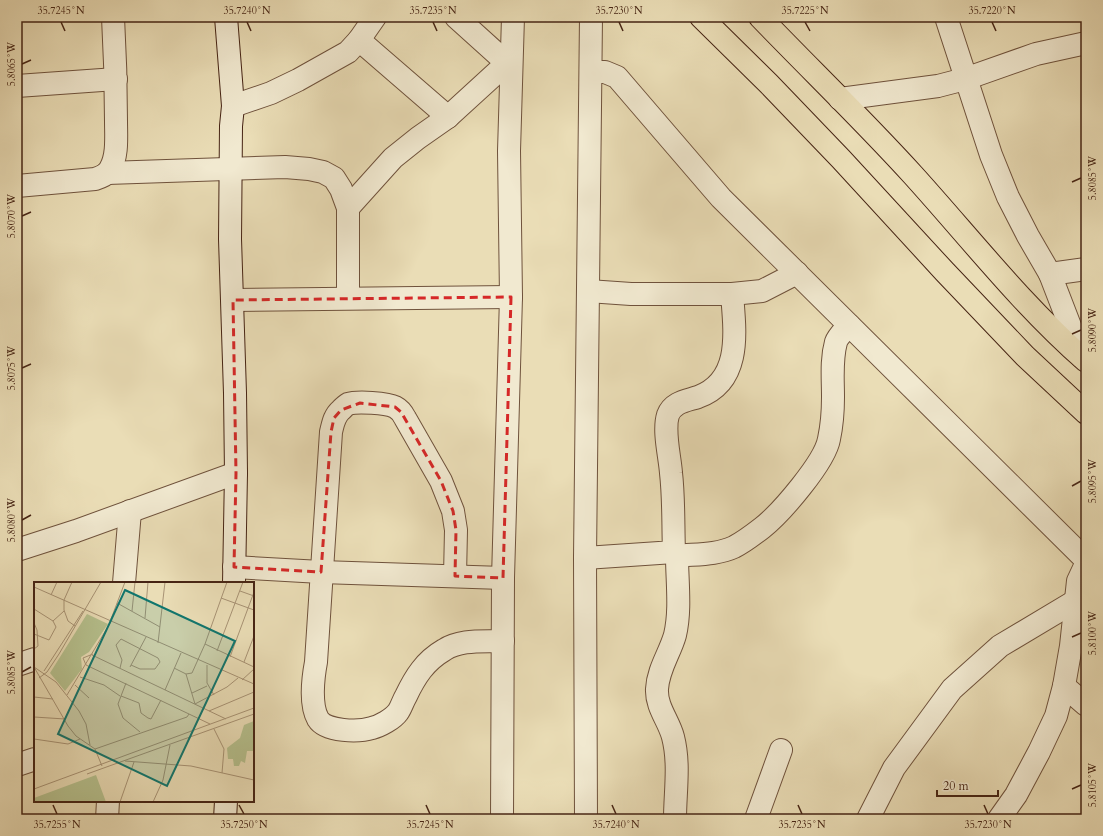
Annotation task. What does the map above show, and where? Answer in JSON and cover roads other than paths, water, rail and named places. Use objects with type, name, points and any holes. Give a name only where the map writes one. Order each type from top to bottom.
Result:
[{"type":"main road","points":[[701,17],[842,159],[945,272],[1025,356],[1086,413]]},
{"type":"main road","points":[[760,17],[914,176],[986,260],[1053,331],[1084,359]]},
{"type":"street","points":[[17,186],[95,179],[108,173],[111,168],[115,150],[116,78],[113,17]]},
{"type":"street","points":[[226,17],[232,106],[230,239],[233,300],[236,473],[234,575],[321,572],[503,578]]},
{"type":"street","points":[[232,106],[271,93],[298,80],[348,52],[359,40],[375,17]]},
{"type":"street","points":[[456,17],[509,63]]},
{"type":"street","points":[[502,819],[503,578],[511,296],[509,63],[513,17]]},
{"type":"street","points":[[586,819],[585,558],[591,17]]},
{"type":"street","points":[[946,17],[965,80],[991,155],[1008,197],[1050,274],[1084,359]]},
{"type":"street","points":[[359,40],[448,117]]},
{"type":"street","points":[[840,99],[916,90],[965,80],[1036,54],[1086,43]]},
{"type":"street","points":[[348,208],[392,158],[448,117],[509,63]]},
{"type":"street","points":[[590,72],[605,72],[617,77],[721,198],[1086,560]]},
{"type":"street","points":[[17,86],[116,78]]},
{"type":"street","points":[[108,173],[285,167],[309,169],[322,172],[334,178],[342,189],[348,208],[348,298]]},
{"type":"street","points":[[1050,274],[1086,269]]},
{"type":"street","points":[[588,291],[631,294],[732,294],[762,290],[797,273]]},
{"type":"street","points":[[675,819],[677,775],[676,751],[668,723],[658,700],[657,690],[658,680],[663,664],[672,647],[678,610],[671,473],[668,448],[668,417],[671,410],[676,405],[699,397],[714,389],[727,374],[731,362],[735,316],[732,294]]},
{"type":"street","points":[[233,300],[511,296]]},
{"type":"street","points":[[585,558],[720,551],[733,547],[762,528],[774,517],[809,476],[822,458],[829,441],[832,418],[832,370],[837,341],[849,325]]},
{"type":"street","points":[[455,576],[456,530],[453,511],[441,482],[401,412],[394,407],[384,404],[349,404],[334,418],[331,432],[316,662],[313,682],[315,711],[318,720],[330,728],[358,730],[372,728],[398,713],[415,678],[433,657],[444,649],[457,643],[503,641]]},
{"type":"street","points":[[17,550],[76,531],[236,473]]},
{"type":"street","points":[[124,582],[130,511]]},
{"type":"street","points":[[999,819],[1016,795],[1056,716],[1064,686],[1077,600],[1078,581],[1086,564]]},
{"type":"street","points":[[868,819],[894,768],[952,689],[1000,646],[1077,600]]},
{"type":"street","points":[[17,665],[34,659]]},
{"type":"street","points":[[1064,686],[1086,705]]},
{"type":"street","points":[[756,819],[781,750]]},
{"type":"street","points":[[17,765],[34,759]]},
{"type":"street","points":[[107,819],[108,802]]},
{"type":"street","points":[[225,819],[226,802]]}]
